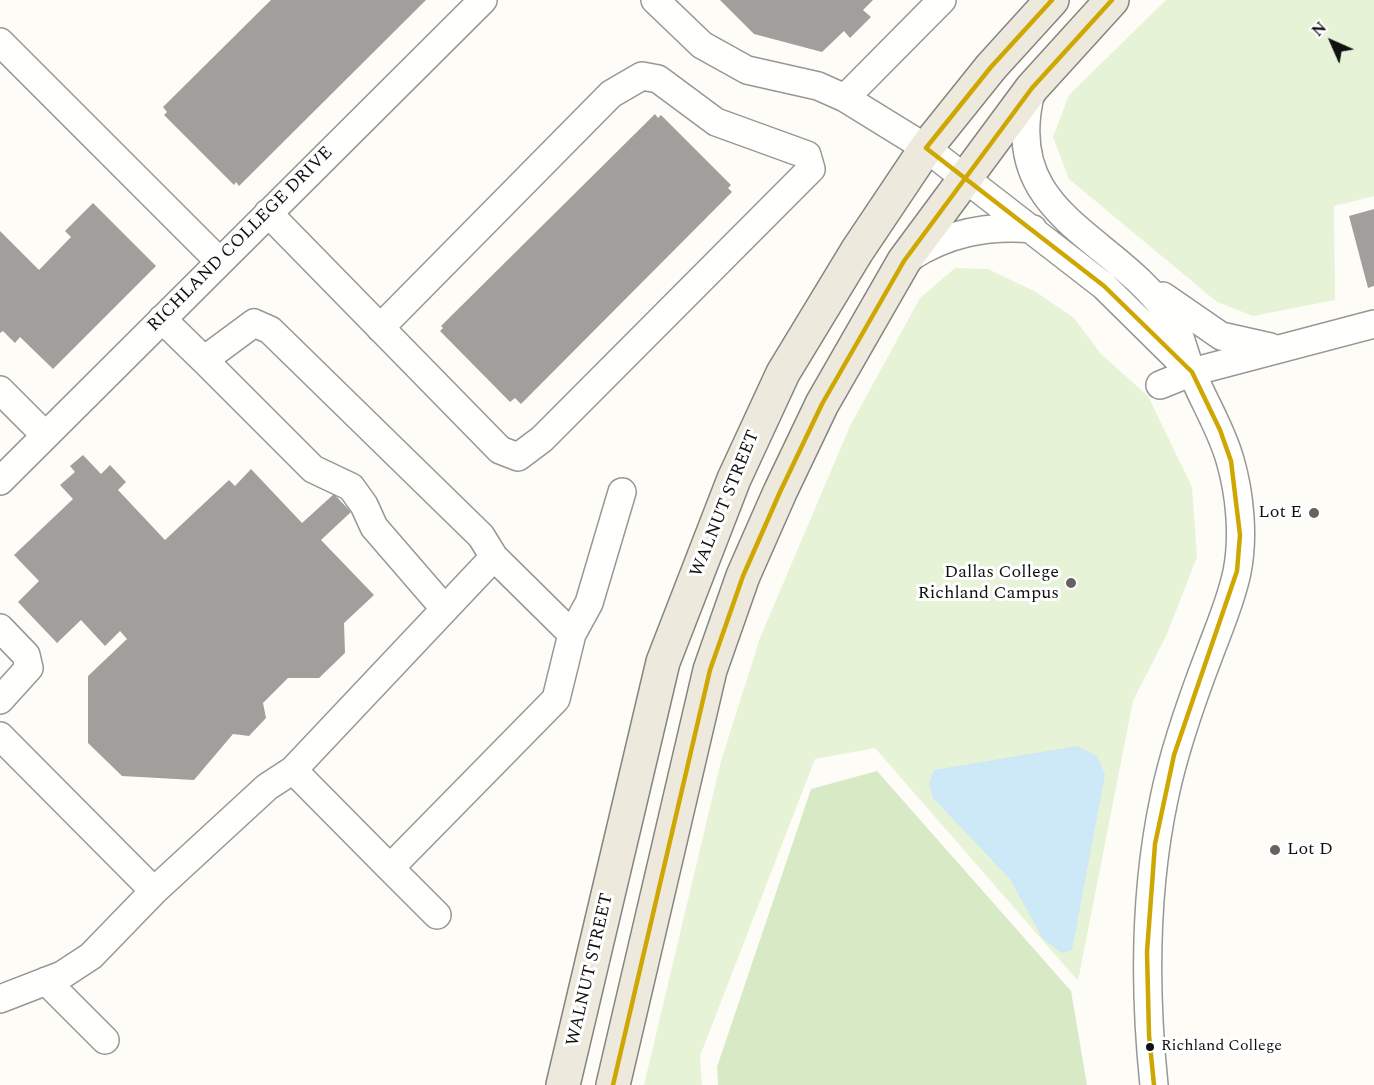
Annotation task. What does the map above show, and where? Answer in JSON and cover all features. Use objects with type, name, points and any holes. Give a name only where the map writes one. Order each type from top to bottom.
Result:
[{"type":"main road","name":"WALNUT STREET","points":[[563,1085],[663,662],[730,490],[783,373],[857,251],[926,148],[991,67],[1052,0]]},
{"type":"main road","points":[[613,1085],[710,670],[743,576],[818,413],[904,261],[963,178],[1032,88],[1112,0]]},
{"type":"street","name":"RICHLAND COLLEGE DRIVE","points":[[0,480],[483,0]]},
{"type":"street","points":[[655,0],[702,45],[747,70],[818,86],[845,98],[926,148],[1104,286],[1191,372]]},
{"type":"street","points":[[845,98],[942,0]]},
{"type":"street","points":[[0,42],[220,262]]},
{"type":"street","points":[[268,213],[380,328],[500,450],[518,457],[542,439],[811,169],[807,155],[716,122],[658,79],[642,76],[611,94],[380,328]]},
{"type":"street","points":[[1032,88],[1024,120],[1025,150],[1033,176],[1048,201],[1076,228],[1138,278],[1221,336],[1241,343],[1277,349]]},
{"type":"street","points":[[904,261],[936,242],[961,232],[1006,226],[1033,229]]},
{"type":"street","points":[[1138,278],[1173,321],[1191,372],[1220,430],[1231,461],[1240,535],[1237,571],[1174,755],[1155,844],[1148,921],[1147,994],[1154,1085]]},
{"type":"street","points":[[162,319],[313,468],[351,487],[364,505],[374,527],[444,608]]},
{"type":"street","points":[[204,360],[254,323],[270,330],[481,536],[494,557],[572,634]]},
{"type":"street","points":[[1160,385],[1191,372],[1374,324]]},
{"type":"street","points":[[0,390],[45,435]]},
{"type":"street","points":[[390,868],[555,699],[572,634],[589,603],[622,492]]},
{"type":"street","points":[[0,999],[62,975],[91,956],[154,891],[267,787],[293,770],[494,557]]},
{"type":"street","points":[[0,628],[26,655],[29,668],[0,700]]},
{"type":"street","points":[[0,736],[154,891]]},
{"type":"street","points":[[293,770],[437,915]]},
{"type":"street","points":[[46,981],[105,1040]]},
{"type":"green space","points":[[1166,0],[1374,0],[1374,196],[1334,206],[1335,300],[1253,316],[1217,302],[1069,179],[1053,137],[1069,95]]},
{"type":"green space","points":[[955,268],[988,269],[1036,292],[1074,318],[1101,354],[1148,396],[1192,487],[1197,557],[1167,634],[1133,701],[1078,981],[875,748],[815,759],[700,1056],[702,1085],[644,1085],[721,761],[760,638],[850,426],[920,298]]},
{"type":"green space","points":[[877,771],[1071,991],[1087,1085],[718,1085],[717,1067],[811,789]]},
{"type":"water","points":[[1077,746],[1097,756],[1105,775],[1072,950],[1062,953],[1043,939],[1010,879],[933,798],[929,783],[934,770]]},
{"type":"building","points":[[271,0],[426,0],[239,186],[236,182],[234,185],[164,115],[167,112],[163,107]]},
{"type":"building","points":[[720,0],[873,0],[863,10],[871,17],[850,38],[844,31],[822,52],[754,34]]},
{"type":"building","points":[[655,114],[658,118],[661,115],[731,185],[728,188],[732,192],[521,404],[515,398],[510,402],[440,331],[443,328],[441,326]]},
{"type":"building","points":[[93,203],[156,266],[53,369],[20,337],[15,343],[3,331],[0,333],[0,231],[39,270],[71,237],[65,231]]},
{"type":"building","points":[[1374,209],[1374,286],[1368,288],[1349,216]]},
{"type":"building","points":[[83,455],[101,474],[110,465],[126,482],[118,490],[165,540],[229,480],[235,486],[251,469],[302,523],[334,494],[351,512],[321,540],[374,595],[344,623],[345,653],[319,678],[288,678],[263,703],[266,718],[249,736],[233,734],[194,780],[122,776],[88,743],[88,676],[127,639],[120,631],[105,646],[81,620],[57,643],[18,602],[39,581],[14,555],[73,499],[60,485],[75,472],[70,466]]},
{"type":"transit line","points":[[1052,0],[991,67],[926,148],[1104,286],[1192,372],[1220,430],[1231,461],[1240,535],[1237,571],[1174,755],[1155,844],[1147,952],[1149,1035],[1154,1085]]},
{"type":"transit line","points":[[613,1085],[710,670],[743,576],[780,492],[822,404],[904,261],[1032,88],[1112,0]]},
{"type":"place","name":"Lot E","points":[[1314,513]]},
{"type":"place","name":"Dallas College Richland Campus","points":[[1071,583]]},
{"type":"place","name":"Lot D","points":[[1275,850]]},
{"type":"place","name":"Richland College","points":[[1150,1047]]}]
